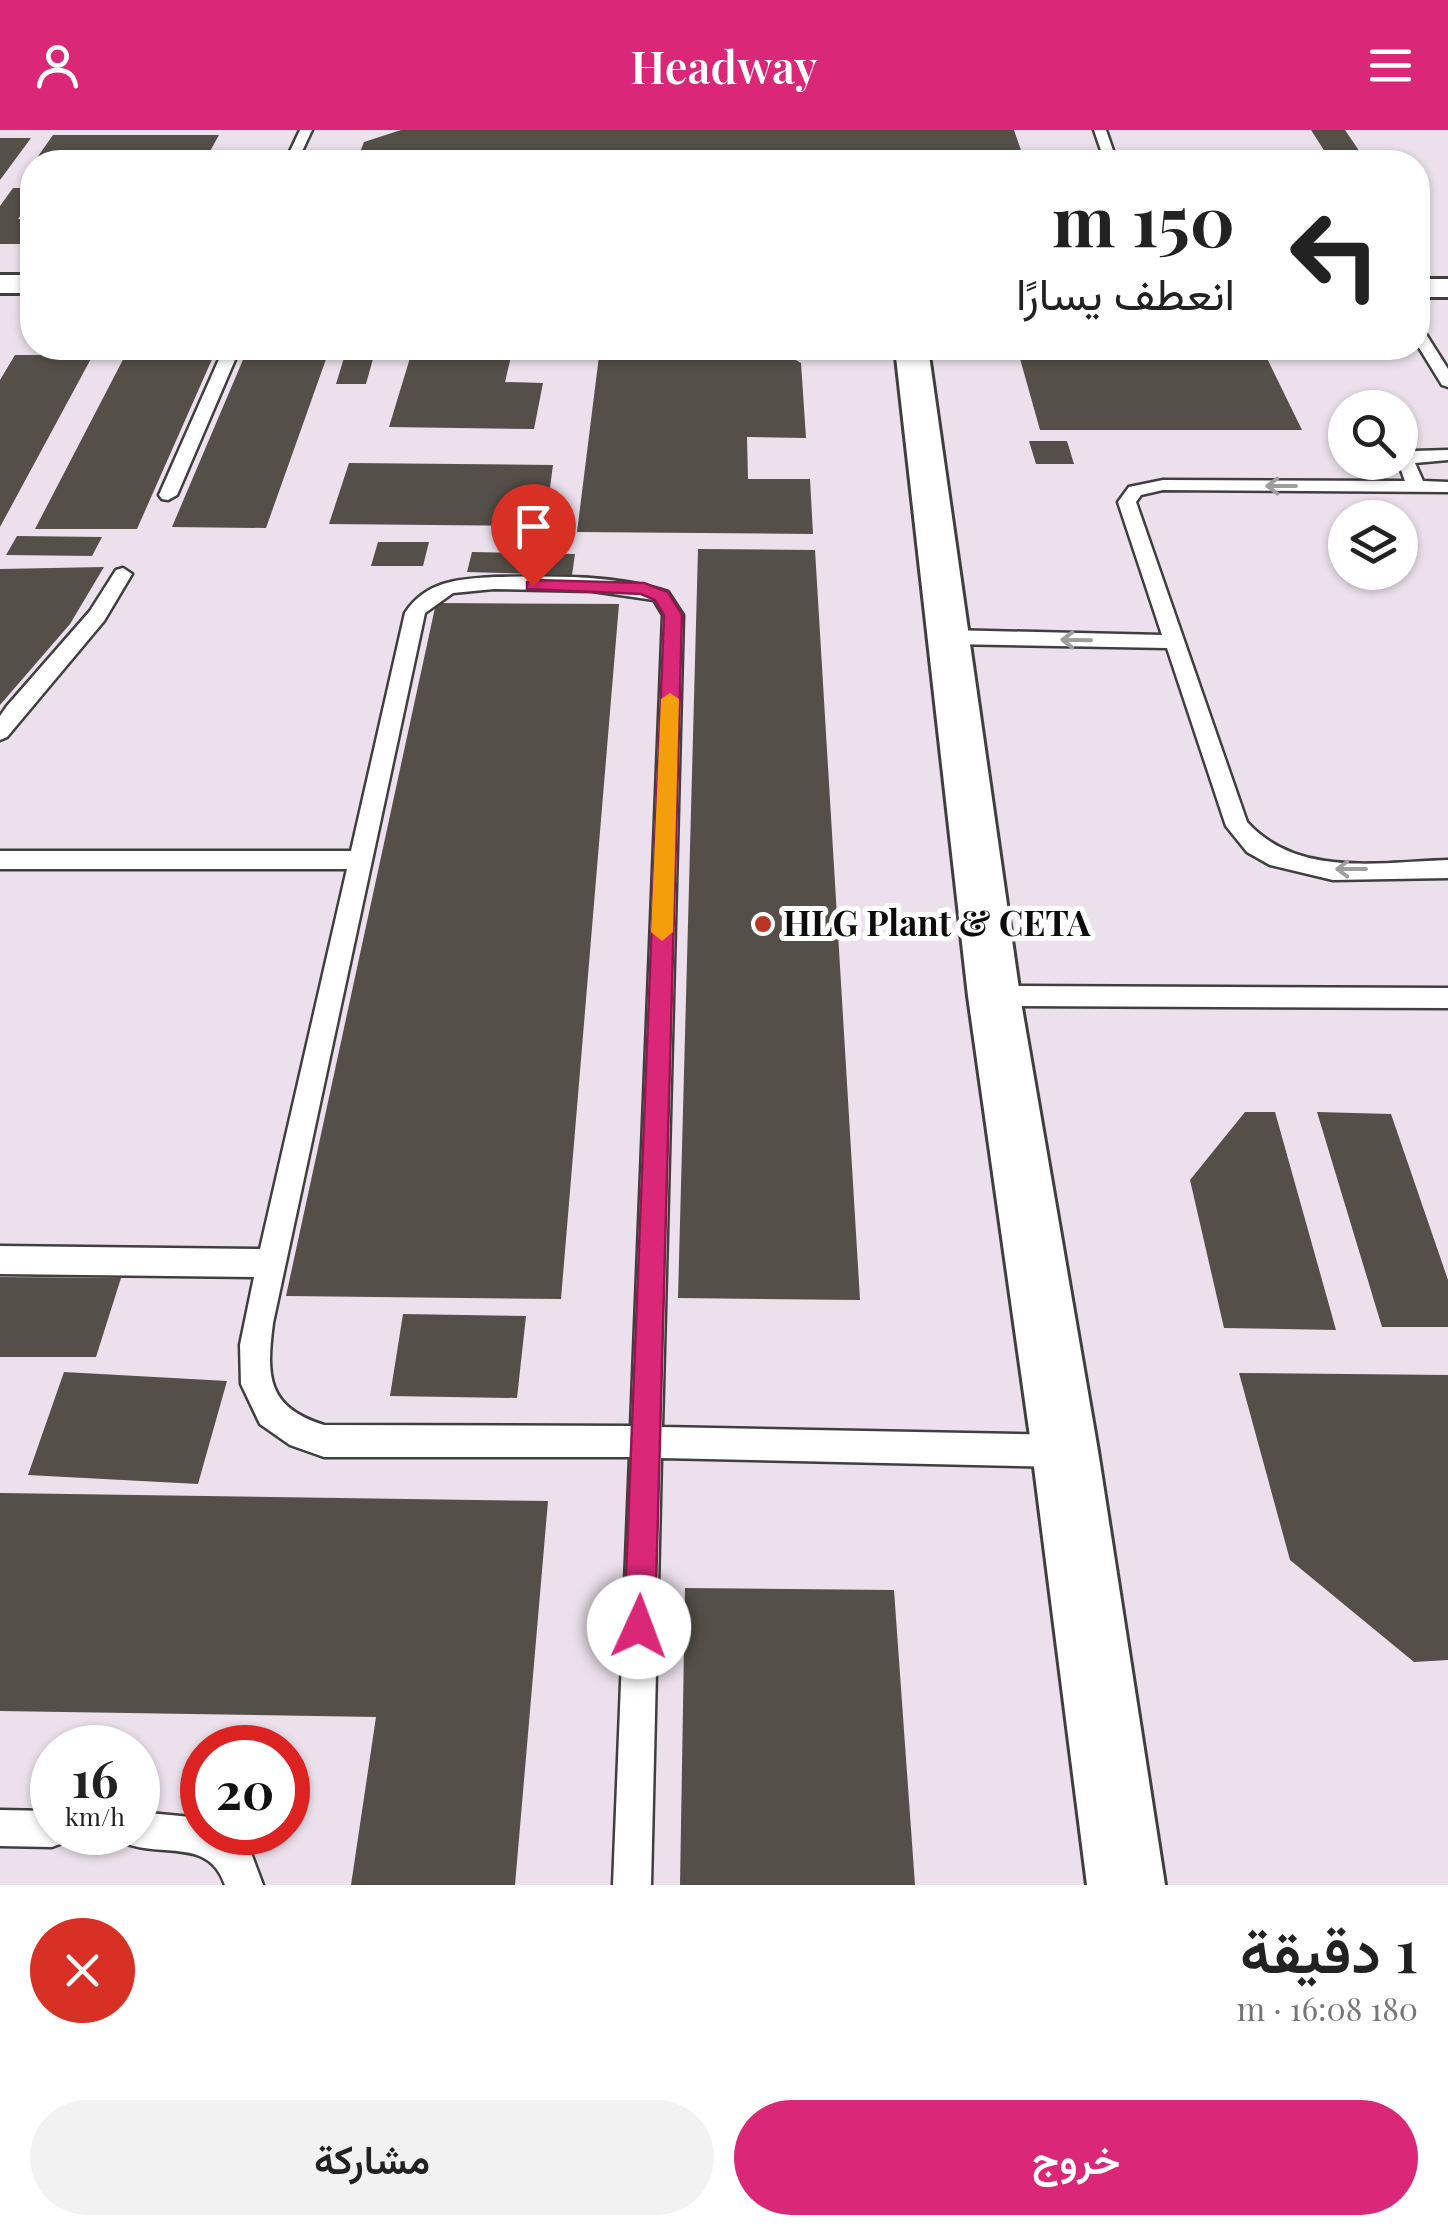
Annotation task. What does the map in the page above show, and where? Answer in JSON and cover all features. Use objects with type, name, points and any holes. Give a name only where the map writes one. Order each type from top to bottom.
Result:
[{"type":"street","points":[[913,360],[994,996],[1065,1451],[1126,1885]]},
{"type":"lane","points":[[1430,354],[1448,382]]},
{"type":"lane","points":[[168,495],[227,360]]},
{"type":"lane","points":[[1416,487],[1406,461],[1414,456],[1448,455]]},
{"type":"lane","points":[[1448,487],[1163,485],[1136,491],[1127,502],[1237,826],[1259,852],[1295,867],[1448,869]]},
{"type":"lane","points":[[0,732],[36,682],[98,615],[123,574]]},
{"type":"lane","points":[[632,1885],[645,1442],[673,615],[668,601],[644,588],[466,584],[428,597],[415,613],[270,1263],[252,1369],[267,1410],[282,1425],[324,1442],[645,1442],[1065,1451]]},
{"type":"lane","points":[[948,637],[1174,642]]},
{"type":"lane","points":[[0,860],[360,860]]},
{"type":"lane","points":[[994,996],[1448,998]]},
{"type":"lane","points":[[0,1260],[270,1263]]},
{"type":"lane","points":[[0,1828],[30,1828]]},
{"type":"lane","points":[[160,1830],[193,1831],[214,1840],[230,1855],[244,1885]]},
{"type":"shaded area","points":[[0,130],[1448,130],[1448,1885],[0,1885]]},
{"type":"building","points":[[401,130],[1014,130],[1021,150],[361,150],[364,142]]},
{"type":"building","points":[[1311,130],[1345,130],[1359,150],[1324,150]]},
{"type":"building","points":[[53,135],[219,135],[211,150],[42,150]]},
{"type":"building","points":[[0,138],[31,138],[20,150],[0,180]]},
{"type":"building","points":[[13,188],[20,188],[20,244],[0,244],[0,206]]},
{"type":"building","points":[[15,355],[20,355],[20,360],[90,360],[0,527],[0,380]]},
{"type":"building","points":[[123,360],[212,360],[137,529],[35,529]]},
{"type":"building","points":[[243,360],[326,360],[266,528],[172,527]]},
{"type":"building","points":[[343,360],[373,360],[366,384],[336,384]]},
{"type":"building","points":[[409,360],[510,360],[505,382],[543,383],[534,429],[389,427]]},
{"type":"building","points":[[598,360],[801,363],[806,438],[747,437],[748,479],[810,479],[813,534],[577,532]]},
{"type":"building","points":[[1020,360],[1268,360],[1302,430],[1040,430]]},
{"type":"building","points":[[1029,441],[1067,441],[1074,464],[1036,464]]},
{"type":"building","points":[[349,463],[553,465],[545,526],[329,524]]},
{"type":"building","points":[[17,536],[102,537],[92,556],[6,555]]},
{"type":"building","points":[[378,542],[429,542],[423,566],[371,566]]},
{"type":"building","name":"HLG Plant & CETA","points":[[698,549],[815,550],[860,1300],[678,1298]]},
{"type":"building","points":[[472,552],[575,554],[572,575],[467,572]]},
{"type":"building","points":[[104,567],[70,624],[0,705],[0,569]]},
{"type":"building","points":[[436,603],[619,604],[561,1299],[286,1296]]},
{"type":"building","points":[[1245,1112],[1275,1112],[1336,1330],[1224,1328],[1190,1180]]},
{"type":"building","points":[[1317,1112],[1391,1114],[1448,1280],[1448,1327],[1382,1327]]},
{"type":"building","points":[[0,1277],[121,1278],[96,1357],[0,1357]]},
{"type":"building","points":[[403,1314],[526,1316],[517,1398],[390,1396]]},
{"type":"building","points":[[64,1372],[227,1381],[198,1484],[28,1475]]},
{"type":"building","points":[[1239,1373],[1448,1375],[1448,1660],[1414,1662],[1290,1560]]},
{"type":"building","points":[[0,1493],[548,1501],[515,1885],[351,1885],[376,1717],[0,1711]]},
{"type":"building","points":[[685,1588],[894,1590],[915,1885],[680,1885]]},
{"type":"slow traffic","points":[[662,932],[670,699]]},
{"type":"place","name":"HLG Plant & CETA","points":[[763,924]]},
{"type":"route","points":[[533,586],[644,588],[668,601],[673,615],[639,1627]]}]
